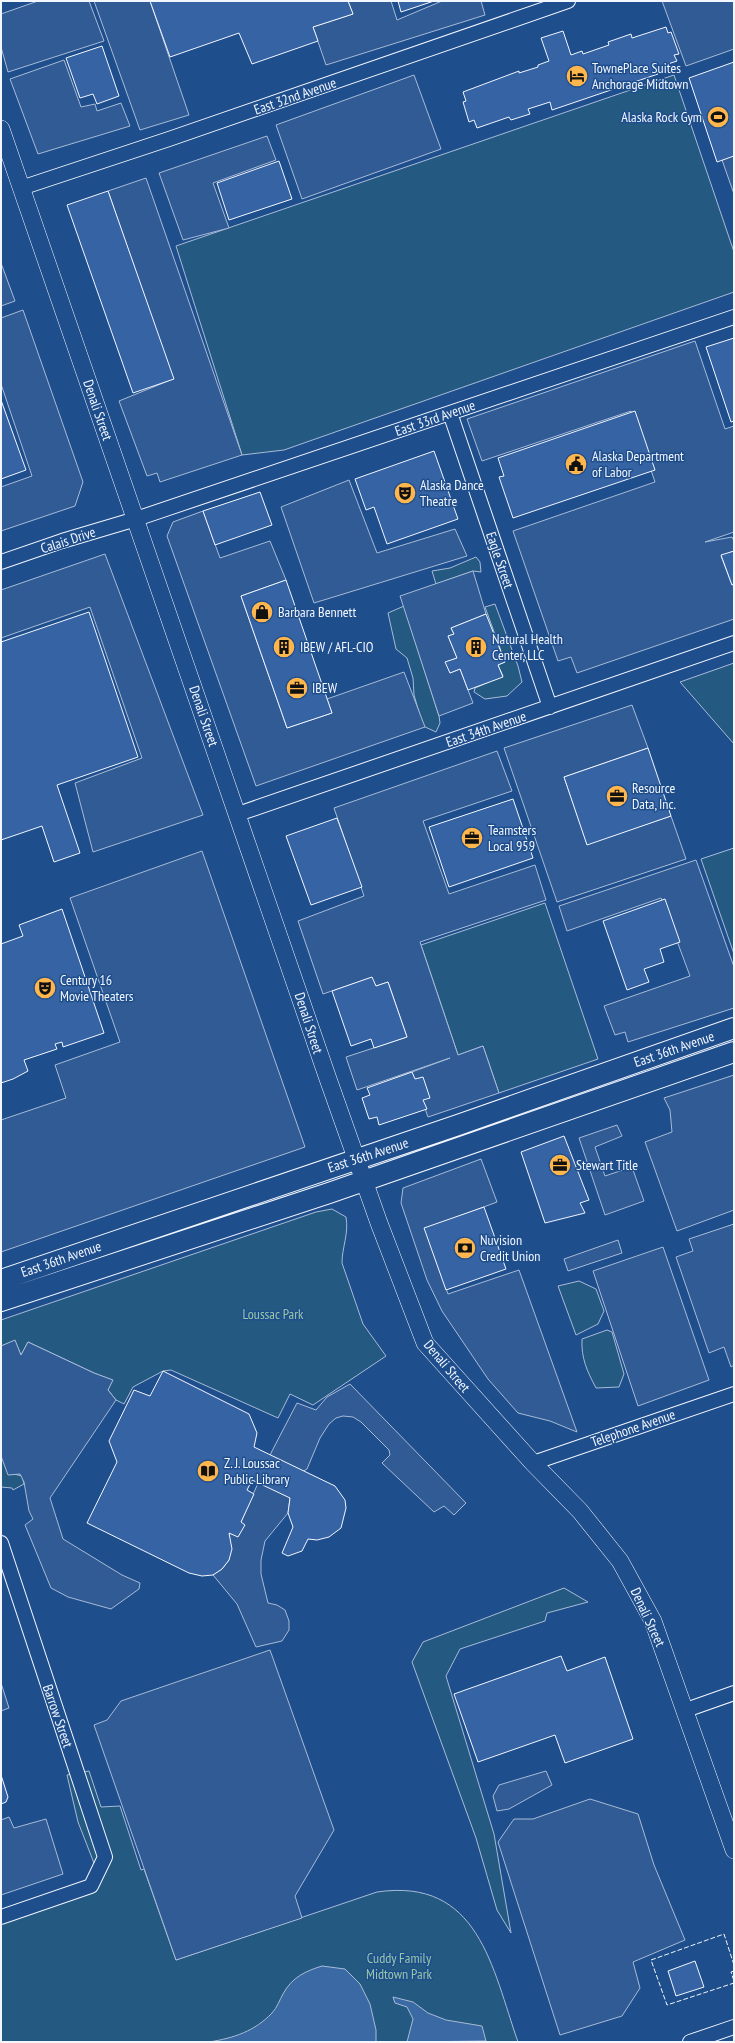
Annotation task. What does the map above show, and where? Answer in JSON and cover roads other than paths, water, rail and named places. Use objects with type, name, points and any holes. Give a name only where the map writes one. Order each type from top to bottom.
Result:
[{"type":"main road","name":"East 36th Avenue","points":[[1,1280],[451,1128],[734,1028]]},
{"type":"main road","name":"East 36th Avenue","points":[[1,1301],[364,1180],[734,1052]]},
{"type":"street","name":"East 32nd Avenue","points":[[21,188],[169,139],[568,1]]},
{"type":"street","name":"Denali Street","points":[[1,129],[356,1159],[425,1343],[532,1463],[580,1511],[620,1561],[653,1621],[686,1710],[734,1850]]},
{"type":"street","name":"East 33rd Avenue","points":[[136,519],[734,316]]},
{"type":"street","name":"Eagle Street","points":[[450,413],[550,707]]},
{"type":"street","name":"Calais Drive","points":[[1,562],[62,541],[136,519]]},
{"type":"street","name":"East 34th Avenue","points":[[238,814],[734,643]]},
{"type":"street","name":"Telephone Avenue","points":[[532,1463],[734,1394]]},
{"type":"street","name":"Barrow Street","points":[[1,1543],[105,1857],[91,1886],[1,1917]]},
{"type":"street","points":[[686,1710],[734,1693]]},
{"type":"street","points":[[690,2042],[734,2028]]},
{"type":"place","name":"TownePlace Suites Anchorage Midtown","points":[[577,76]]},
{"type":"place","name":"Alaska Rock Gym","points":[[718,117]]},
{"type":"place","name":"Alaska Department of Labor","points":[[576,464]]},
{"type":"place","name":"Alaska Dance Theatre","points":[[405,493]]},
{"type":"place","name":"Barbara Bennett","points":[[262,612]]},
{"type":"place","name":"IBEW / AFL-CIO","points":[[284,647]]},
{"type":"place","name":"Natural Health Center, LLC","points":[[476,647]]},
{"type":"place","name":"IBEW","points":[[297,688]]},
{"type":"place","name":"Resource Data, Inc.","points":[[617,796]]},
{"type":"place","name":"Teamsters Local 959","points":[[472,838]]},
{"type":"place","name":"Century 16 Movie Theaters","points":[[45,988]]},
{"type":"place","name":"Stewart Title","points":[[560,1165]]},
{"type":"place","name":"Nuvision Credit Union","points":[[465,1248]]},
{"type":"place","name":"Z. J. Loussac Public Library","points":[[208,1471]]},
{"type":"park label","name":"Loussac Park","points":[[273,1314]]},
{"type":"park label","name":"Cuddy Family Midtown Park","points":[[399,1966]]}]
